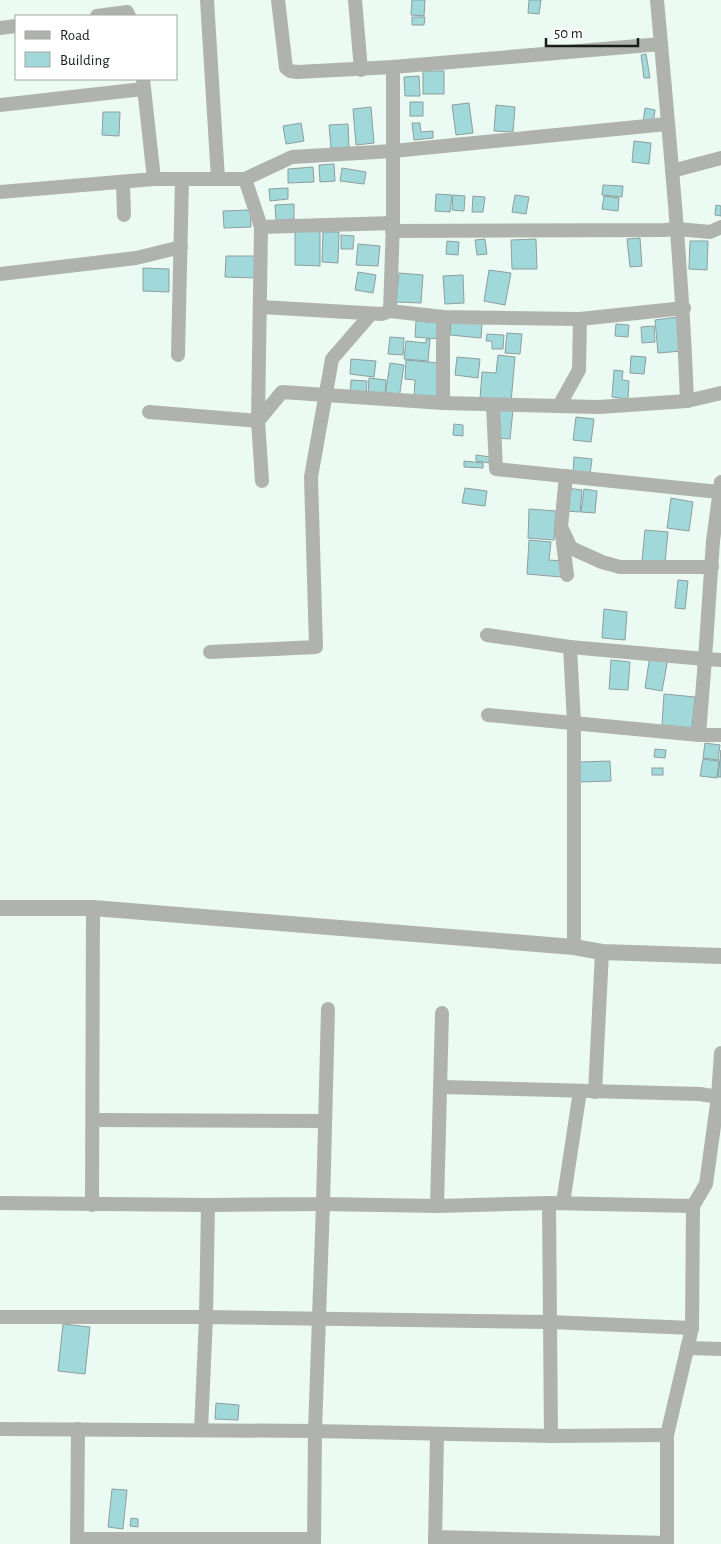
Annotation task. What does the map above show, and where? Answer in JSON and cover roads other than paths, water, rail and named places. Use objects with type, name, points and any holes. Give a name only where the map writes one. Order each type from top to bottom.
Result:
[{"type":"street","points":[[207,0],[218,178]]},
{"type":"street","points":[[278,0],[286,68],[297,72],[360,70],[661,44]]},
{"type":"street","points":[[355,0],[360,70]]},
{"type":"street","points":[[658,0],[684,308],[687,401]]},
{"type":"street","points":[[101,15],[126,9]]},
{"type":"street","points":[[0,28],[15,26]]},
{"type":"street","points":[[390,311],[393,151],[392,67]]},
{"type":"street","points":[[0,105],[143,84],[154,179]]},
{"type":"street","points":[[0,192],[154,179],[245,178],[292,157],[393,151],[667,124]]},
{"type":"street","points":[[672,171],[721,158]]},
{"type":"street","points":[[245,178],[261,227],[258,421],[262,481]]},
{"type":"street","points":[[178,355],[182,179]]},
{"type":"street","points":[[123,182],[124,215]]},
{"type":"street","points":[[261,227],[678,229],[710,232],[721,226]]},
{"type":"street","points":[[0,274],[136,258],[181,247]]},
{"type":"street","points":[[261,307],[371,314],[382,314],[390,311],[443,317],[580,319],[684,308]]},
{"type":"street","points":[[210,652],[316,648],[311,477],[332,359],[371,314]]},
{"type":"street","points":[[443,317],[443,403]]},
{"type":"street","points":[[559,406],[579,370],[580,319]]},
{"type":"street","points":[[258,421],[282,392],[443,403],[599,407],[687,401],[721,393]]},
{"type":"street","points":[[493,405],[496,469],[720,487],[717,542],[712,567],[699,735]]},
{"type":"street","points":[[149,412],[258,421]]},
{"type":"street","points":[[566,476],[560,527],[567,575]]},
{"type":"street","points":[[560,527],[571,548],[602,562],[620,567],[712,567]]},
{"type":"street","points":[[487,635],[570,647],[721,660]]},
{"type":"street","points":[[570,647],[574,723],[574,948]]},
{"type":"street","points":[[488,715],[699,735],[721,735]]},
{"type":"street","points":[[0,908],[93,908],[574,948],[602,952],[721,956]]},
{"type":"street","points":[[92,1205],[93,908]]},
{"type":"street","points":[[595,1092],[602,952]]},
{"type":"street","points":[[78,1429],[77,1542],[314,1541],[315,1431],[320,1318],[328,1009]]},
{"type":"street","points":[[437,1206],[442,1013]]},
{"type":"street","points":[[437,1434],[435,1540],[667,1543],[667,1435],[692,1328],[693,1206],[706,1184],[718,1098],[721,1053]]},
{"type":"street","points":[[440,1087],[700,1094],[718,1098]]},
{"type":"street","points":[[551,1436],[550,1322],[556,1203],[580,1091]]},
{"type":"street","points":[[92,1120],[324,1122]]},
{"type":"street","points":[[0,1203],[437,1206],[556,1203],[693,1206]]},
{"type":"street","points":[[201,1430],[208,1205]]},
{"type":"street","points":[[0,1317],[320,1318],[550,1322],[692,1328]]},
{"type":"street","points":[[687,1348],[721,1349]]},
{"type":"street","points":[[0,1429],[315,1431],[551,1436],[667,1435]]}]
